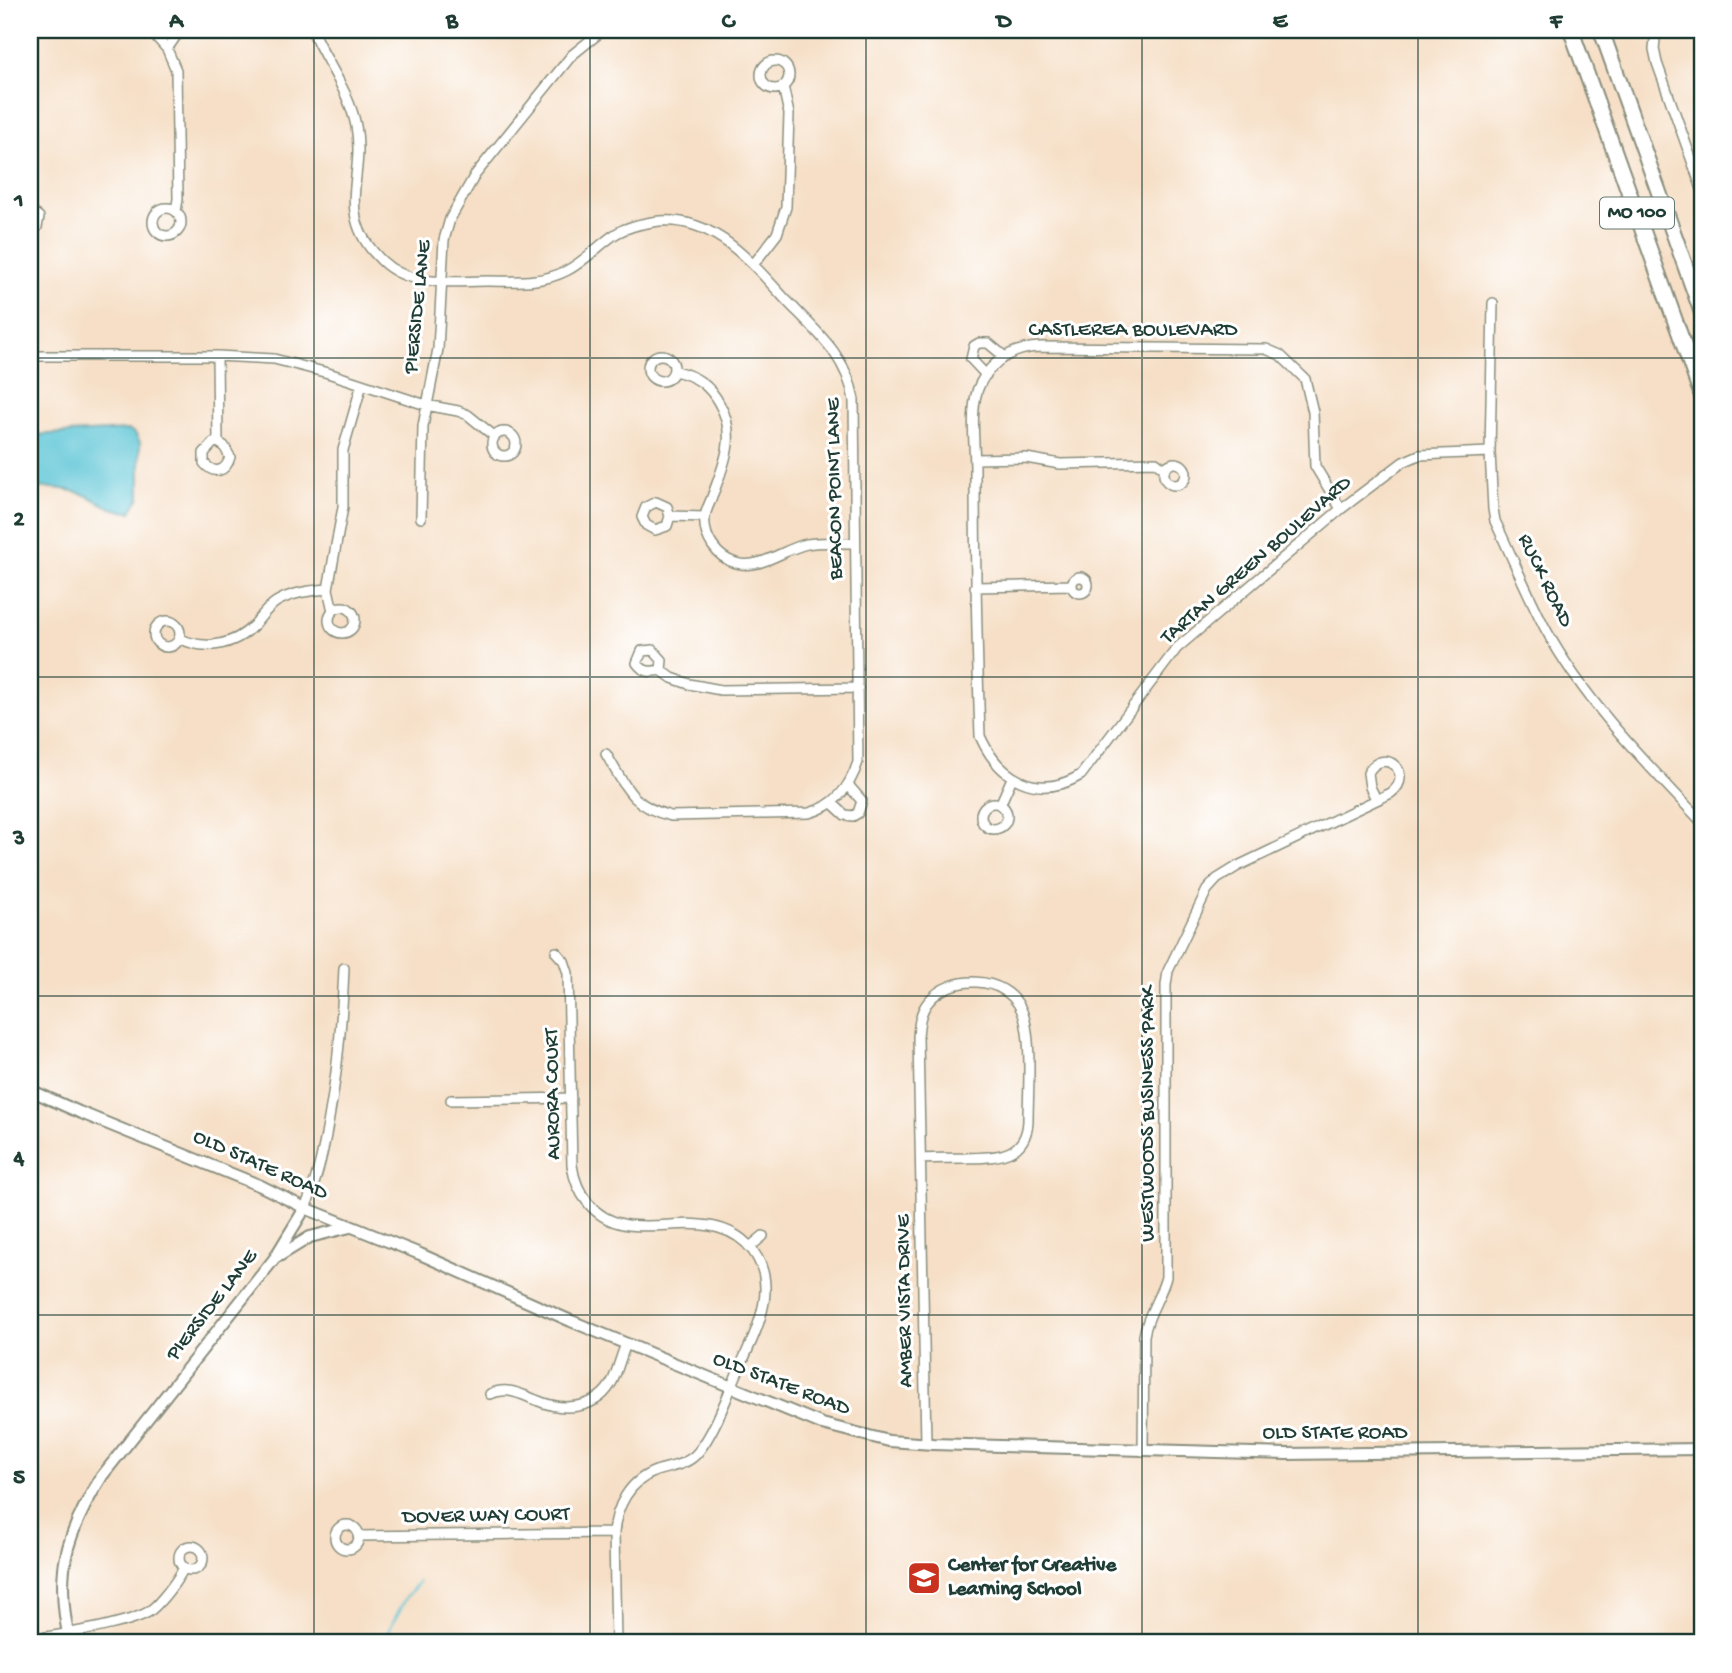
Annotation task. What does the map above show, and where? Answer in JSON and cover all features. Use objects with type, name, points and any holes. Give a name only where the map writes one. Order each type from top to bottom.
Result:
[{"type":"highway","name":"MO 100","points":[[1571,30],[1702,396]]},
{"type":"highway","name":"MO 100","points":[[1603,33],[1702,313]]},
{"type":"street","points":[[151,30],[167,49],[176,69],[176,211]]},
{"type":"street","points":[[167,49],[180,30]]},
{"type":"street","name":"BEACON POINT LANE","points":[[312,30],[351,108],[356,126],[358,154],[353,204],[359,228],[369,246],[390,267],[409,276],[441,283],[530,282],[568,271],[618,233],[659,221],[690,223],[715,233],[753,265],[837,354],[849,380],[853,400],[858,688],[858,762],[849,786],[832,803],[809,813],[671,816],[638,803],[606,754]]},
{"type":"street","name":"PIERSIDE LANE","points":[[421,518],[423,426],[438,349],[444,240],[450,219],[475,175],[572,55],[603,30]]},
{"type":"street","points":[[1656,30],[1654,49],[1657,64],[1702,189]]},
{"type":"street","points":[[753,265],[777,234],[786,207],[789,114],[783,86]]},
{"type":"street","points":[[30,210],[39,218],[37,227],[30,234]]},
{"type":"street","name":"RUCK ROAD","points":[[1493,303],[1490,452],[1495,521],[1546,628],[1581,684],[1614,728],[1702,822]]},
{"type":"street","points":[[986,375],[971,359],[974,346],[988,343],[1005,357]]},
{"type":"street","name":"CASTLEREA BOULEVARD","points":[[1012,778],[991,758],[980,736],[975,587],[974,419],[977,392],[986,375],[1005,357],[1020,349],[1040,347],[1266,349],[1273,352],[1293,365],[1305,379],[1313,412],[1315,466],[1341,509]]},
{"type":"street","points":[[30,356],[217,356],[274,359],[426,405],[458,411],[494,436]]},
{"type":"street","points":[[217,356],[218,442]]},
{"type":"street","points":[[675,371],[704,383],[717,398],[726,416],[729,446],[705,517],[707,533],[720,555],[734,563],[757,564],[787,550],[810,544],[855,543]]},
{"type":"street","points":[[333,611],[328,589],[343,507],[343,450],[362,384]]},
{"type":"street","name":"TARTAN GREEN BOULEVARD","points":[[1012,778],[1040,786],[1057,786],[1081,775],[1177,648],[1341,509],[1403,462],[1419,455],[1490,452]]},
{"type":"street","points":[[975,459],[1026,458],[1060,464],[1156,462],[1165,468]]},
{"type":"street","points":[[670,516],[705,517]]},
{"type":"street","points":[[975,587],[1072,585]]},
{"type":"street","points":[[179,638],[198,646],[220,645],[243,634],[276,602],[298,593],[328,589]]},
{"type":"street","points":[[661,670],[672,678],[713,690],[858,688]]},
{"type":"street","name":"WESTWOODS BUSINESS PARK","points":[[1143,1451],[1144,1336],[1146,1324],[1166,1277],[1168,971],[1207,890],[1217,879],[1238,866],[1391,793],[1399,785],[1399,770],[1391,762],[1381,761],[1368,773],[1370,787],[1376,799]]},
{"type":"street","points":[[1000,804],[1012,778]]},
{"type":"street","points":[[832,803],[845,815],[853,816],[858,813],[862,801],[849,786]]},
{"type":"street","name":"AURORA COURT","points":[[556,951],[569,973],[573,1174],[582,1196],[599,1214],[623,1225],[713,1226],[736,1235],[750,1247]]},
{"type":"street","name":"PIERSIDE LANE","points":[[69,1638],[62,1582],[64,1558],[84,1505],[102,1476],[274,1259],[305,1208],[318,1173],[337,1073],[344,968]]},
{"type":"street","name":"AMBER VISTA DRIVE","points":[[921,1159],[998,1157],[1016,1149],[1025,1136],[1028,1121],[1027,1026],[1018,1003],[1000,987],[985,983],[954,985],[935,995],[922,1012],[918,1037],[926,1443]]},
{"type":"street","name":"OLD STATE ROAD","points":[[30,1090],[731,1387],[822,1424],[890,1441],[1299,1454],[1702,1449]]},
{"type":"street","points":[[451,1100],[571,1098]]},
{"type":"street","points":[[274,1259],[310,1237],[350,1227]]},
{"type":"street","points":[[617,1643],[614,1533],[616,1516],[621,1503],[636,1483],[654,1472],[689,1461],[703,1446],[761,1315],[766,1295],[761,1266],[750,1247],[763,1236]]},
{"type":"street","points":[[490,1394],[510,1390],[561,1408],[586,1404],[610,1385],[626,1344]]},
{"type":"street","name":"DOVER WAY COURT","points":[[359,1536],[614,1533]]},
{"type":"street","points":[[30,1640],[69,1638],[136,1618],[152,1610],[184,1567]]},
{"type":"water","points":[[128,430],[135,433],[140,443],[140,497],[131,512],[114,509],[75,492],[30,488],[30,435]]},
{"type":"waterway","points":[[382,1643],[407,1596],[419,1582]]},
{"type":"place","name":"Center for Creative Learning School","points":[[924,1578]]}]
